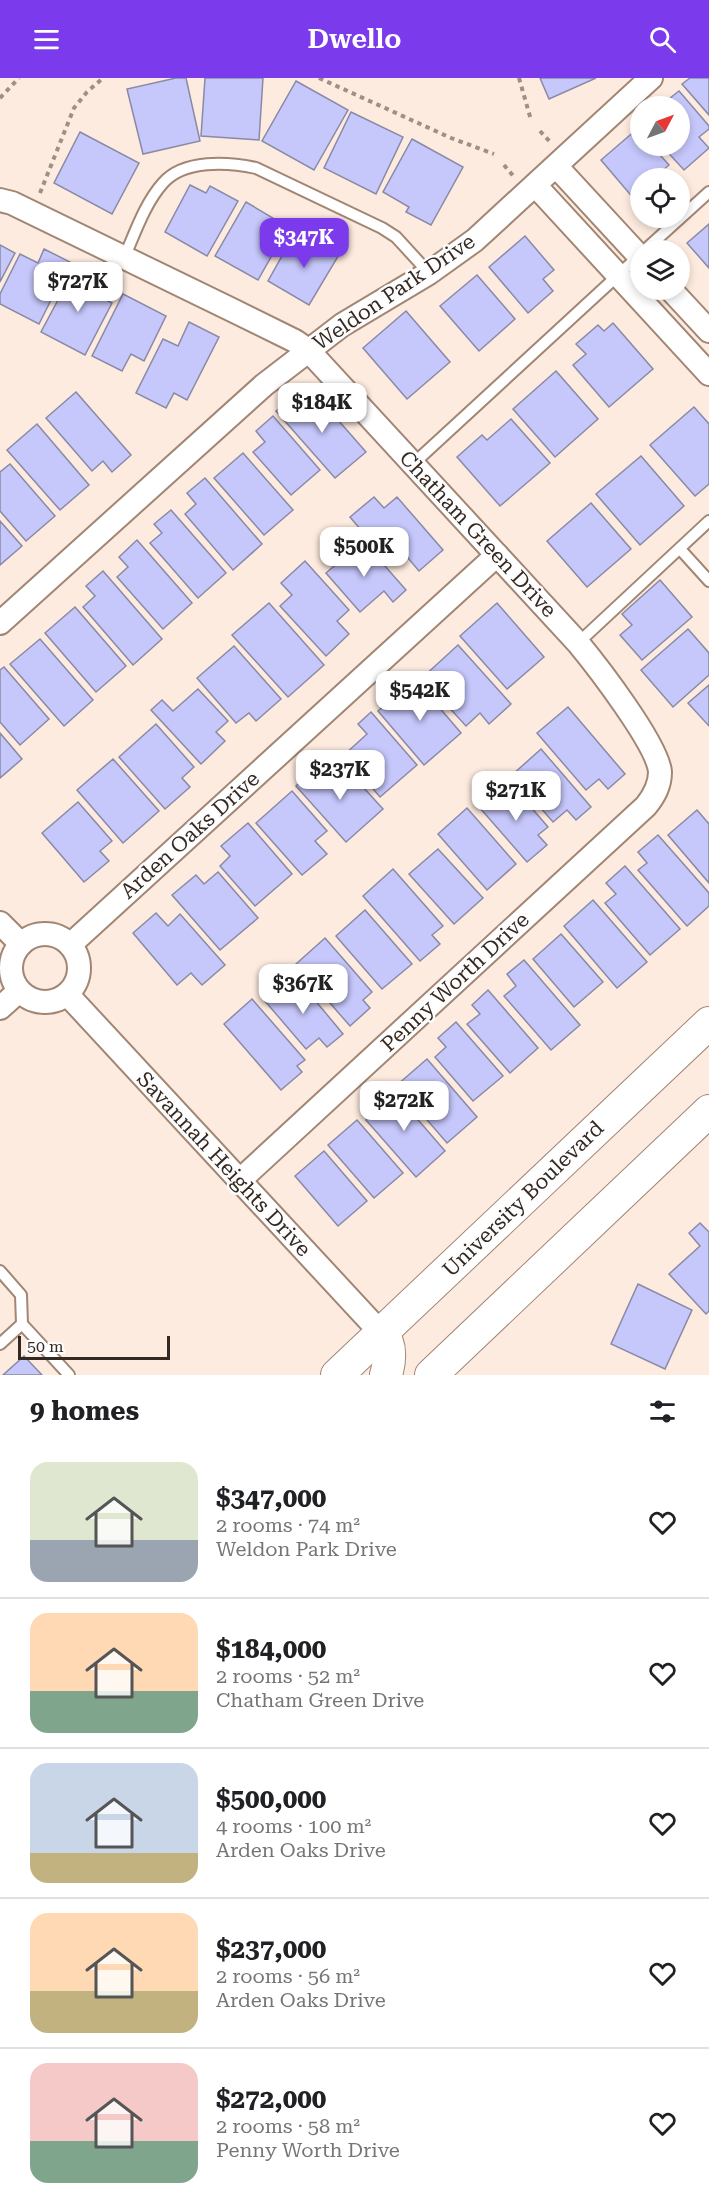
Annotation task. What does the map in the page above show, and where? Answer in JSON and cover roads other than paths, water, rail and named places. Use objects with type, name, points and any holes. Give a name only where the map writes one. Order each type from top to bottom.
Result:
[{"type":"main road","name":"University Boulevard","points":[[337,1375],[709,1023]]},
{"type":"main road","points":[[431,1375],[709,1111]]},
{"type":"main road","points":[[382,1334],[388,1341],[389,1356],[386,1375]]},
{"type":"street","name":"Weldon Park Drive","points":[[0,623],[264,385],[342,325],[429,273],[475,240],[651,78]]},
{"type":"street","points":[[556,165],[630,242]]},
{"type":"street","points":[[535,185],[709,374]]},
{"type":"street","name":"Chatham Green Drive","points":[[0,200],[12,203],[295,341],[308,350],[578,643],[611,686],[651,748],[658,763],[660,776]]},
{"type":"street","points":[[680,300],[709,331]]},
{"type":"street","name":"Arden Oaks Drive","points":[[70,945],[497,555]]},
{"type":"street","name":"Penny Worth Drive","points":[[239,1181],[646,806],[653,797],[660,776]]},
{"type":"street","points":[[0,923],[21,944]]},
{"type":"street","points":[[44,934],[58,936],[70,945],[76,955],[79,971],[77,979],[67,994],[44,1004],[35,1002],[19,991],[11,976],[10,966],[11,957],[21,944],[29,938],[44,934]]},
{"type":"street","points":[[0,1008],[19,991]]},
{"type":"street","name":"Savannah Heights Drive","points":[[67,994],[382,1334]]},
{"type":"lane","points":[[124,258],[146,211],[163,183],[182,170],[234,163],[256,168],[382,228],[403,244],[429,273]]},
{"type":"lane","points":[[656,240],[709,192]]},
{"type":"lane","points":[[413,464],[630,264]]},
{"type":"lane","points":[[578,643],[709,521]]},
{"type":"lane","points":[[680,549],[709,580]]},
{"type":"lane","points":[[0,1271],[21,1295],[22,1324],[69,1375]]},
{"type":"lane","points":[[0,1344],[22,1324]]}]
